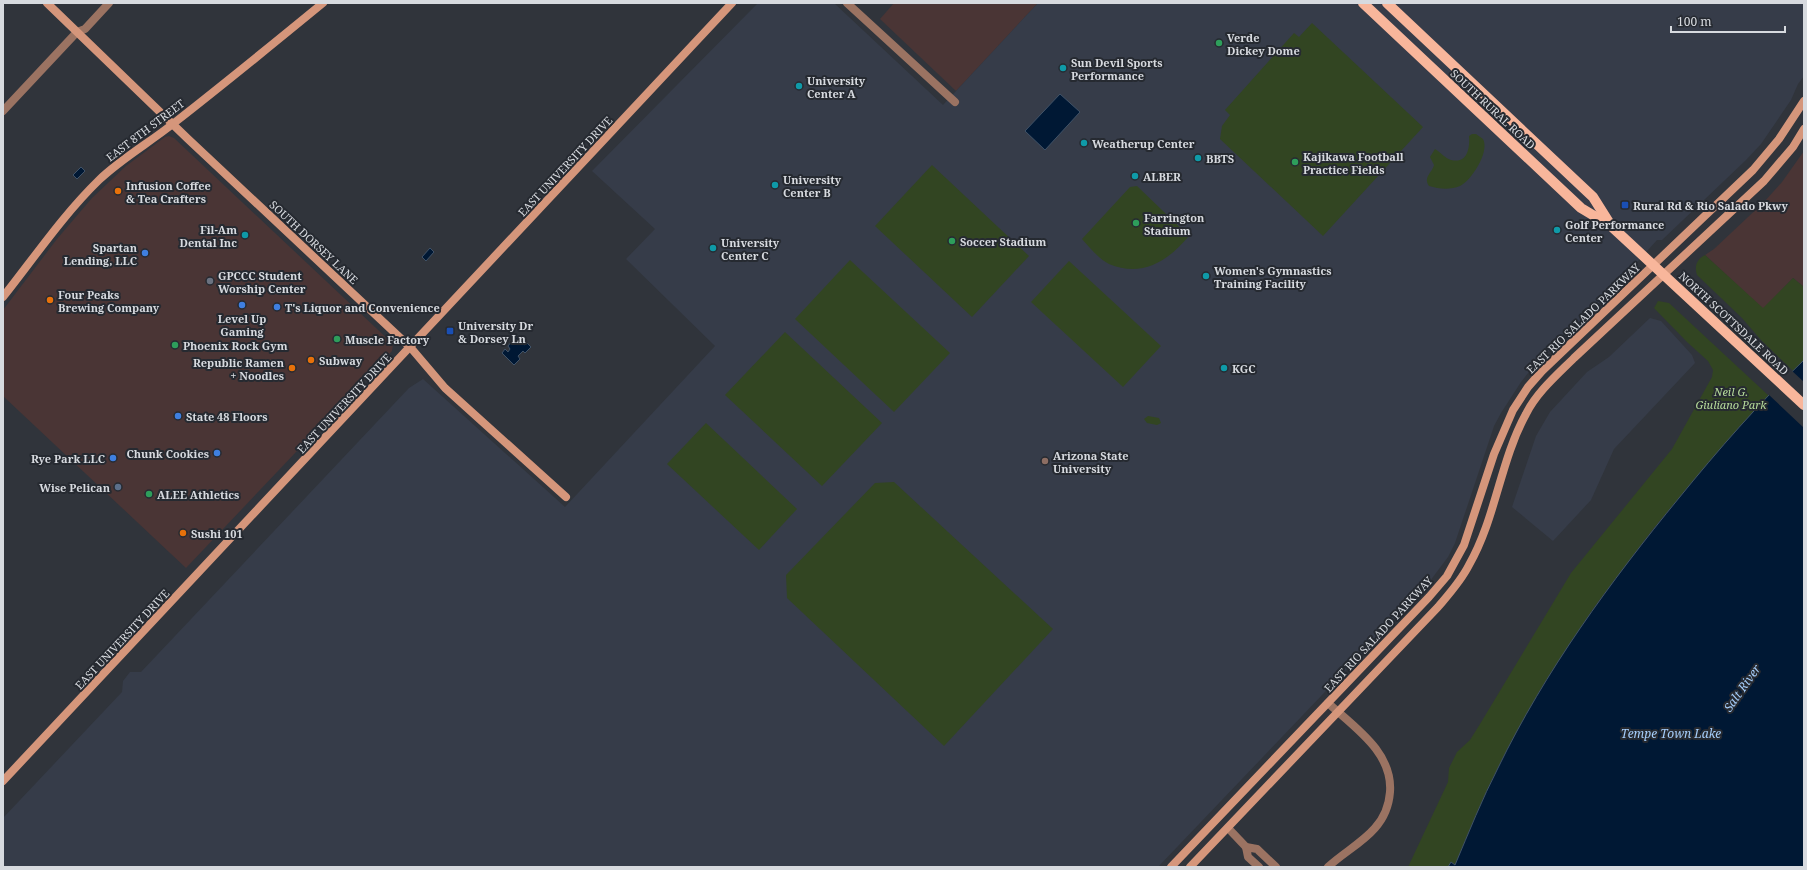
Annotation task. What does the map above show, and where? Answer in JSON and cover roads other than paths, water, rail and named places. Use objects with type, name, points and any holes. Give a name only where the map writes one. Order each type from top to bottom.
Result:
[{"type":"main road","name":"SOUTH DORSEY LANE","points":[[47,3],[411,348],[446,388],[566,497]]},
{"type":"main road","name":"EAST 8TH STREET","points":[[3,297],[67,215],[89,190],[120,162],[173,124],[323,3]]},
{"type":"main road","name":"EAST UNIVERSITY DRIVE","points":[[3,781],[411,348],[732,3]]},
{"type":"main road","name":"SOUTH RURAL ROAD","points":[[1363,3],[1581,208],[1611,226],[1664,275]]},
{"type":"main road","name":"SOUTH RURAL ROAD","points":[[1387,3],[1593,196],[1611,226]]},
{"type":"main road","name":"EAST RIO SALADO PARKWAY","points":[[1171,867],[1429,597],[1447,576],[1464,545],[1494,454],[1505,427],[1513,410],[1528,387],[1553,360],[1654,266],[1753,170],[1779,140],[1804,101]]},
{"type":"main road","name":"EAST RIO SALADO PARKWAY","points":[[1190,867],[1438,607],[1455,587],[1469,565],[1482,538],[1510,446],[1526,412],[1546,386],[1574,358],[1764,181],[1793,147],[1804,129]]},
{"type":"main road","name":"NORTH SCOTTSDALE ROAD","points":[[1664,275],[1804,405]]},
{"type":"street","points":[[3,111],[77,32],[85,29],[109,3]]},
{"type":"street","points":[[847,3],[954,102]]},
{"type":"street","points":[[1328,703],[1380,754],[1389,773],[1390,790],[1388,804],[1378,823],[1370,832],[1328,867]]},
{"type":"street","points":[[1228,828],[1246,847],[1248,857],[1259,867]]},
{"type":"street","points":[[1246,847],[1257,849],[1276,867]]},
{"type":"water","points":[[1060,94],[1080,112],[1045,150],[1025,131]]},
{"type":"water","points":[[81,167],[85,171],[77,179],[73,175]]},
{"type":"water","points":[[430,248],[434,252],[426,261],[422,257]]},
{"type":"water","points":[[518,335],[523,339],[521,342],[525,345],[527,343],[531,347],[525,353],[523,351],[518,356],[520,359],[514,365],[502,353],[505,349],[508,352],[510,349],[508,346],[512,341],[515,344],[517,341],[515,339]]},
{"type":"water","name":"Tempe Town Lake","points":[[1804,360],[1804,867],[1448,867],[1451,862],[1455,865],[1486,792],[1516,732],[1536,697],[1580,628],[1628,562],[1694,480],[1755,410]]},
{"type":"place","name":"Verde Dickey Dome","points":[[1219,43]]},
{"type":"place","name":"Sun Devil Sports Performance","points":[[1063,68]]},
{"type":"place","name":"University Center A","points":[[799,86]]},
{"type":"place","name":"Weatherup Center","points":[[1084,143]]},
{"type":"place","name":"BBTS","points":[[1198,158]]},
{"type":"place","name":"Kajikawa Football Practice Fields","points":[[1295,162]]},
{"type":"place","name":"ALBER","points":[[1135,176]]},
{"type":"place","name":"University Center B","points":[[775,185]]},
{"type":"place","name":"Infusion Coffee & Tea Crafters","points":[[118,191]]},
{"type":"place","name":"Rural Rd & Rio Salado Pkwy","points":[[1625,205]]},
{"type":"place","name":"Farrington Stadium","points":[[1136,223]]},
{"type":"place","name":"Golf Performance Center","points":[[1557,230]]},
{"type":"place","name":"Fil-Am Dental Inc","points":[[245,235]]},
{"type":"place","name":"Soccer Stadium","points":[[952,241]]},
{"type":"place","name":"University Center C","points":[[713,248]]},
{"type":"place","name":"Spartan Lending, LLC","points":[[145,253]]},
{"type":"place","name":"Women's Gymnastics Training Facility","points":[[1206,276]]},
{"type":"place","name":"GPCCC Student Worship Center","points":[[210,281]]},
{"type":"place","name":"Four Peaks Brewing Company","points":[[50,300]]},
{"type":"place","name":"Level Up Gaming","points":[[242,305]]},
{"type":"place","name":"T's Liquor and Convenience","points":[[277,307]]},
{"type":"place","name":"University Dr & Dorsey Ln","points":[[450,331]]},
{"type":"place","name":"Muscle Factory","points":[[337,339]]},
{"type":"place","name":"Phoenix Rock Gym","points":[[175,345]]},
{"type":"place","name":"Subway","points":[[311,360]]},
{"type":"place","name":"Republic Ramen + Noodles","points":[[292,368]]},
{"type":"place","name":"KGC","points":[[1224,368]]},
{"type":"place","name":"State 48 Floors","points":[[178,416]]},
{"type":"place","name":"Chunk Cookies","points":[[217,453]]},
{"type":"place","name":"Rye Park LLC","points":[[113,458]]},
{"type":"place","name":"Arizona State University","points":[[1045,461]]},
{"type":"place","name":"Wise Pelican","points":[[118,487]]},
{"type":"place","name":"ALEE Athletics","points":[[149,494]]},
{"type":"place","name":"Sushi 101","points":[[183,533]]},
{"type":"park label","name":"Neil G. Giuliano Park","points":[[1731,397]]},
{"type":"water label","name":"Salt River","points":[[1742,688]]}]
